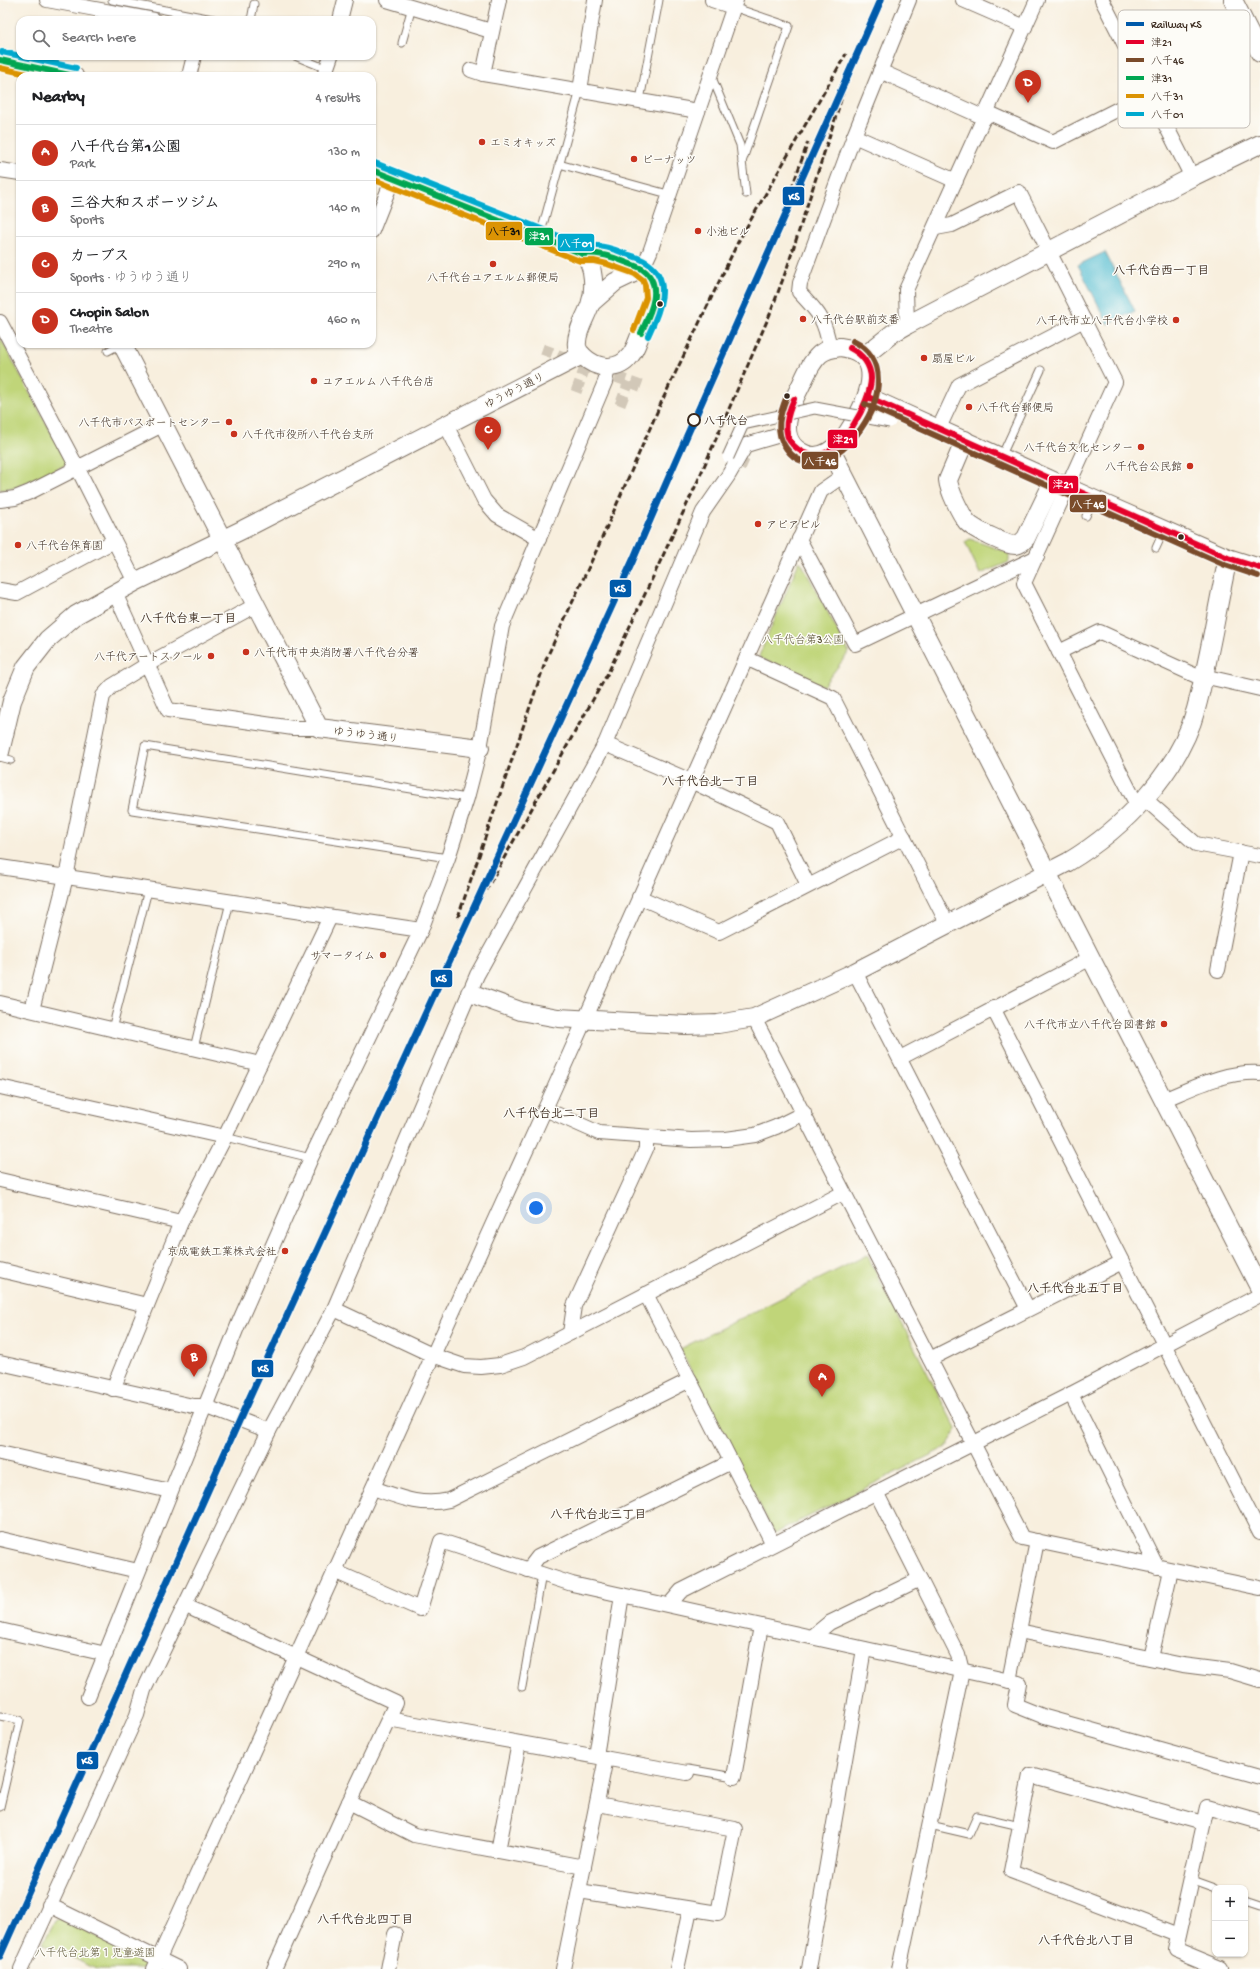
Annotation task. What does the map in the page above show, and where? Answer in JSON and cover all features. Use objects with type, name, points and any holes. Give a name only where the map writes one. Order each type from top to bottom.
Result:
[{"type":"street","points":[[47,0],[133,16]]},
{"type":"street","points":[[341,16],[345,0]]},
{"type":"street","points":[[499,0],[491,31],[477,72],[698,111]]},
{"type":"street","points":[[580,90],[595,0]]},
{"type":"street","points":[[591,303],[615,282],[642,269],[650,252],[668,194],[711,74],[734,4],[712,0]]},
{"type":"street","points":[[830,349],[827,330],[819,314],[799,292],[800,283],[828,203],[909,0]]},
{"type":"street","points":[[963,0],[1025,27]]},
{"type":"street","points":[[906,325],[906,290],[936,228],[1037,0]]},
{"type":"street","points":[[1102,0],[1118,31]]},
{"type":"street","points":[[1233,0],[1238,10]]},
{"type":"street","points":[[394,1],[491,31]]},
{"type":"street","points":[[1250,33],[1260,53]]},
{"type":"street","points":[[0,60],[56,72]]},
{"type":"street","points":[[190,72],[193,60]]},
{"type":"street","points":[[880,71],[1053,142],[1118,109]]},
{"type":"street","points":[[1168,128],[1192,177]]},
{"type":"street","points":[[854,136],[956,181]]},
{"type":"street","points":[[863,357],[893,333],[906,325],[1192,177],[1260,144]]},
{"type":"street","points":[[0,170],[16,173]]},
{"type":"street","points":[[376,172],[540,236],[587,257],[592,268],[591,303],[576,342],[582,355],[596,365],[608,368],[624,362],[631,356],[652,308],[654,290],[650,277],[642,269],[603,253],[583,254]]},
{"type":"street","points":[[376,222],[393,178]]},
{"type":"street","points":[[936,228],[952,224],[1019,192],[1115,382],[1060,485],[1022,543],[1011,545],[972,527],[965,520],[949,486],[948,480],[965,440]]},
{"type":"street","points":[[939,428],[960,385],[1084,320]]},
{"type":"street","points":[[0,322],[40,391],[135,582]]},
{"type":"street","points":[[840,347],[850,348],[863,357],[867,363],[871,379],[868,397],[844,438],[831,450],[818,456],[808,455],[800,452],[793,446],[787,433],[787,420],[790,409],[807,372],[820,354],[830,349],[840,347]]},
{"type":"street","points":[[116,348],[162,425],[222,540]]},
{"type":"street","name":"ゆうゆう通り","points":[[4,747],[12,701],[26,667],[48,638],[76,615],[135,582],[222,540],[582,355]]},
{"type":"street","points":[[88,1697],[204,1406],[311,1158],[351,1067],[421,930],[448,858],[467,798],[480,748],[502,626],[539,539],[563,496],[585,441],[605,382],[608,368]]},
{"type":"street","points":[[868,397],[939,428],[1093,500],[1228,558],[1260,568]]},
{"type":"street","points":[[728,458],[743,424],[815,408],[890,422]]},
{"type":"street","points":[[0,500],[15,498],[30,492],[78,469],[162,425]]},
{"type":"street","points":[[446,425],[484,500],[497,515],[539,539]]},
{"type":"street","points":[[21,1969],[137,1715],[144,1690],[186,1606],[269,1431],[334,1309],[477,975],[493,956],[605,744],[704,512],[728,476],[746,445],[787,433]]},
{"type":"street","points":[[831,450],[1260,1289]]},
{"type":"street","points":[[156,1964],[545,1109],[584,1020],[606,962],[645,883],[748,659],[800,539],[822,492],[844,475]]},
{"type":"street","points":[[1060,485],[1035,565],[1024,583],[1059,652],[1141,803],[1196,844],[1260,856]]},
{"type":"street","points":[[800,539],[856,644],[915,614],[1035,565]]},
{"type":"street","name":"ゆうゆう通り","points":[[222,540],[320,728],[480,748]]},
{"type":"street","points":[[0,590],[17,593],[114,542]]},
{"type":"street","points":[[470,993],[520,1011],[558,1018],[686,1025],[718,1024],[754,1018],[855,972],[1047,874],[1088,850],[1114,830],[1141,803],[1180,747],[1196,710],[1228,558]]},
{"type":"street","points":[[115,593],[168,710],[293,728],[320,728]]},
{"type":"street","points":[[32,1010],[66,877],[87,761],[103,696],[112,686],[148,664],[256,606]]},
{"type":"street","points":[[1059,652],[1100,632],[1140,648],[1203,677],[1260,689]]},
{"type":"street","points":[[748,659],[832,698],[948,925]]},
{"type":"street","points":[[605,744],[691,781],[777,822],[808,885]]},
{"type":"street","points":[[645,883],[719,932],[904,837]]},
{"type":"street","points":[[1218,970],[1241,852]]},
{"type":"street","points":[[0,867],[66,877],[92,878],[148,890],[421,930]]},
{"type":"street","points":[[113,1389],[146,1305],[170,1257],[224,1137],[330,917]]},
{"type":"street","points":[[900,1058],[992,1008],[1091,958]]},
{"type":"street","points":[[855,972],[1028,1309]]},
{"type":"street","points":[[0,1003],[260,1064]]},
{"type":"street","points":[[992,1008],[1260,1533]]},
{"type":"street","points":[[754,1018],[1022,1538],[1260,1588]]},
{"type":"street","points":[[1163,1100],[1221,1076],[1247,1072],[1260,1072]]},
{"type":"street","points":[[0,1087],[50,1094],[224,1137]]},
{"type":"street","points":[[545,1109],[600,1133],[646,1137],[726,1139],[755,1135],[776,1127],[804,1113]]},
{"type":"street","points":[[570,1334],[574,1306],[646,1149],[646,1137]]},
{"type":"street","points":[[0,1180],[185,1221]]},
{"type":"street","points":[[334,1309],[432,1355],[472,1367],[500,1365],[524,1357],[570,1334],[843,1193]]},
{"type":"street","points":[[930,1359],[1122,1262]]},
{"type":"street","points":[[0,1270],[146,1305]]},
{"type":"street","points":[[646,1294],[773,1544]]},
{"type":"street","points":[[669,1605],[682,1591],[973,1442],[1071,1394],[1260,1295]]},
{"type":"street","points":[[0,1363],[193,1406],[204,1406],[269,1431]]},
{"type":"street","points":[[373,1488],[416,1502],[432,1504],[449,1500],[690,1380]]},
{"type":"street","points":[[1071,1394],[1164,1568],[1151,1658]]},
{"type":"street","points":[[0,1453],[170,1491]]},
{"type":"street","points":[[528,1570],[538,1557],[731,1462]]},
{"type":"street","points":[[876,1492],[958,1654],[962,1671],[899,1969]]},
{"type":"street","points":[[0,1539],[138,1571]]},
{"type":"street","points":[[334,1571],[420,1609],[441,1541],[572,1584],[1019,1683],[1015,1705],[1045,1717],[1260,1777]]},
{"type":"street","points":[[1009,1681],[1037,1541]]},
{"type":"street","points":[[812,1637],[829,1624],[920,1578]]},
{"type":"street","points":[[563,1969],[597,1804],[601,1758],[622,1595]]},
{"type":"street","points":[[186,1606],[396,1703],[349,1802],[274,1969]]},
{"type":"street","points":[[734,1777],[762,1626]]},
{"type":"street","points":[[0,1630],[106,1654]]},
{"type":"street","points":[[1019,1631],[1151,1658],[1230,1671],[1260,1680]]},
{"type":"street","points":[[809,1969],[864,1649]]},
{"type":"street","points":[[388,1720],[687,1773]]},
{"type":"street","points":[[498,1851],[519,1743]]},
{"type":"street","points":[[1178,1935],[1011,1871],[1030,1775],[1203,1823]]},
{"type":"street","points":[[349,1802],[414,1835],[584,1867]]},
{"type":"street","points":[[579,1891],[718,1913],[735,1829],[597,1804]]},
{"type":"street","points":[[1221,1969],[1174,1950],[1207,1807],[1260,1822]]},
{"type":"street","points":[[50,1905],[156,1964],[179,1969]]},
{"type":"street","points":[[677,1969],[690,1909]]},
{"type":"street","points":[[388,1969],[395,1934]]},
{"type":"lane","points":[[112,0],[197,16]]},
{"type":"lane","points":[[640,100],[659,0]]},
{"type":"lane","points":[[252,16],[254,4]]},
{"type":"lane","points":[[734,4],[789,26],[742,162]]},
{"type":"lane","points":[[402,43],[412,7]]},
{"type":"lane","points":[[307,60],[327,67]]},
{"type":"lane","points":[[711,74],[740,145],[746,194]]},
{"type":"lane","points":[[540,236],[580,90]]},
{"type":"lane","points":[[559,164],[668,194]]},
{"type":"lane","points":[[1001,457],[1041,370]]},
{"type":"lane","points":[[1086,516],[1093,500]]},
{"type":"lane","points":[[1156,548],[1164,530]]},
{"type":"lane","points":[[448,858],[260,827],[132,810],[145,746],[467,798]]},
{"type":"lane","points":[[0,757],[4,747]]},
{"type":"lane","points":[[112,1029],[148,890]]},
{"type":"lane","points":[[194,1048],[230,902]]},
{"type":"lane","points":[[224,1137],[247,1146],[311,1158]]},
{"type":"lane","points":[[522,1687],[542,1574]]},
{"type":"lane","points":[[0,1716],[20,1720],[0,1807]]},
{"type":"lane","points":[[687,1773],[688,1769],[734,1777]]},
{"type":"lane","points":[[930,1825],[969,1834],[977,1816],[1020,1826]]},
{"type":"lane","points":[[1190,1879],[1212,1887]]},
{"type":"lane","points":[[1248,1899],[1260,1904]]},
{"type":"green space","points":[[0,337],[68,464],[14,488],[0,490]]},
{"type":"green space","points":[[970,539],[1009,553],[1009,562],[980,574],[965,542]]},
{"type":"green space","name":"八千代台第3公園","points":[[799,562],[801,562],[849,652],[823,686],[760,658],[759,656]]},
{"type":"green space","points":[[867,1255],[956,1429],[948,1446],[776,1533],[773,1531],[680,1349]]},
{"type":"green space","name":"八千代台北第１児童遊園","points":[[60,1918],[146,1961],[147,1964],[145,1969],[96,1969],[43,1943],[55,1921]]},
{"type":"water","points":[[1105,252],[1135,311],[1108,324],[1078,265]]},
{"type":"tunnel","points":[[542,349],[575,361]]},
{"type":"tunnel","points":[[576,392],[586,365]]},
{"type":"tunnel","points":[[600,371],[646,388]]},
{"type":"tunnel","points":[[620,405],[629,382]]},
{"type":"tunnel","points":[[729,458],[747,466]]},
{"type":"railway","points":[[458,917],[547,657],[598,547],[661,403],[738,242],[846,54]]},
{"type":"railway","points":[[468,922],[608,673],[696,485],[770,314],[787,268],[853,63]]},
{"type":"railway","points":[[768,256],[808,142]]},
{"type":"rail line","name":"KS","points":[[0,1956],[243,1412],[633,560],[694,419],[881,0]]},
{"type":"transit line","name":"八千01","points":[[2,52],[16,55]]},
{"type":"transit line","name":"津31","points":[[0,60],[56,72]]},
{"type":"transit line","name":"八千01","points":[[39,60],[76,68]]},
{"type":"transit line","name":"八千31","points":[[0,68],[18,72]]},
{"type":"transit line","name":"八千01","points":[[376,163],[584,246],[611,248],[646,262],[655,269],[660,278],[662,287],[660,307],[648,336]]},
{"type":"transit line","name":"津31","points":[[376,172],[583,254],[610,256],[642,269],[649,275],[653,283],[654,300],[641,333]]},
{"type":"transit line","name":"八千31","points":[[376,181],[580,261],[594,261],[607,264],[635,274],[643,280],[646,298],[634,330]]},
{"type":"transit line","name":"八千46","points":[[787,396],[779,422],[780,436],[786,448],[803,461],[823,461],[843,449],[861,429],[873,405],[878,380],[872,358],[853,341]]},
{"type":"transit line","name":"津21","points":[[794,399],[786,429],[789,440],[793,445],[798,450],[811,455],[818,455],[827,452],[837,445],[854,425],[866,401],[871,379],[871,374],[865,360],[850,348]]},
{"type":"transit line","name":"津21","points":[[868,397],[1228,558],[1260,568]]},
{"type":"transit line","name":"八千46","points":[[865,404],[1225,565],[1258,576]]},
{"type":"place","name":"Chopin Salon","points":[[1028,103]]},
{"type":"place","name":"エミオキッズ","points":[[482,142]]},
{"type":"place","name":"ピーナッツ","points":[[634,159]]},
{"type":"place","name":"小池ビル","points":[[698,231]]},
{"type":"place","name":"八千代台ユアエルム郵便局","points":[[493,264]]},
{"type":"place","name":"八千代台駅前交番","points":[[803,319]]},
{"type":"place","name":"八千代市立八千代台小学校","points":[[1176,320]]},
{"type":"place","name":"扇屋ビル","points":[[924,358]]},
{"type":"place","name":"ユアエルム 八千代台店","points":[[314,381]]},
{"type":"place","name":"八千代台郵便局","points":[[969,407]]},
{"type":"place","name":"八千代台","points":[[694,420]]},
{"type":"place","name":"八千代市パスポートセンター","points":[[229,422]]},
{"type":"place","name":"八千代市役所八千代台支所","points":[[234,434]]},
{"type":"place","name":"八千代台文化センター","points":[[1141,447]]},
{"type":"place","name":"カーブス","points":[[488,450]]},
{"type":"place","name":"八千代台公民館","points":[[1190,466]]},
{"type":"place","name":"アピアビル","points":[[758,524]]},
{"type":"place","name":"八千代台保育園","points":[[18,545]]},
{"type":"place","name":"八千代市中央消防署八千代台分署","points":[[246,652]]},
{"type":"place","name":"八千代アートスクール","points":[[211,656]]},
{"type":"place","name":"サマータイム","points":[[383,955]]},
{"type":"place","name":"八千代市立八千代台図書館","points":[[1164,1024]]},
{"type":"place","name":"京成電鉄工業株式会社","points":[[285,1251]]},
{"type":"place","name":"三谷大和スポーツジム","points":[[194,1377]]},
{"type":"place","name":"八千代台第1公園","points":[[822,1397]]},
{"type":"district","name":"八千代台西一丁目","points":[[1161,270]]},
{"type":"district","name":"八千代台東一丁目","points":[[188,618]]},
{"type":"district","name":"八千代台北一丁目","points":[[710,781]]},
{"type":"district","name":"八千代台北二丁目","points":[[551,1113]]},
{"type":"district","name":"八千代台北五丁目","points":[[1075,1288]]},
{"type":"district","name":"八千代台北三丁目","points":[[598,1514]]},
{"type":"district","name":"八千代台北四丁目","points":[[365,1919]]},
{"type":"district","name":"八千代台北八丁目","points":[[1086,1940]]}]
